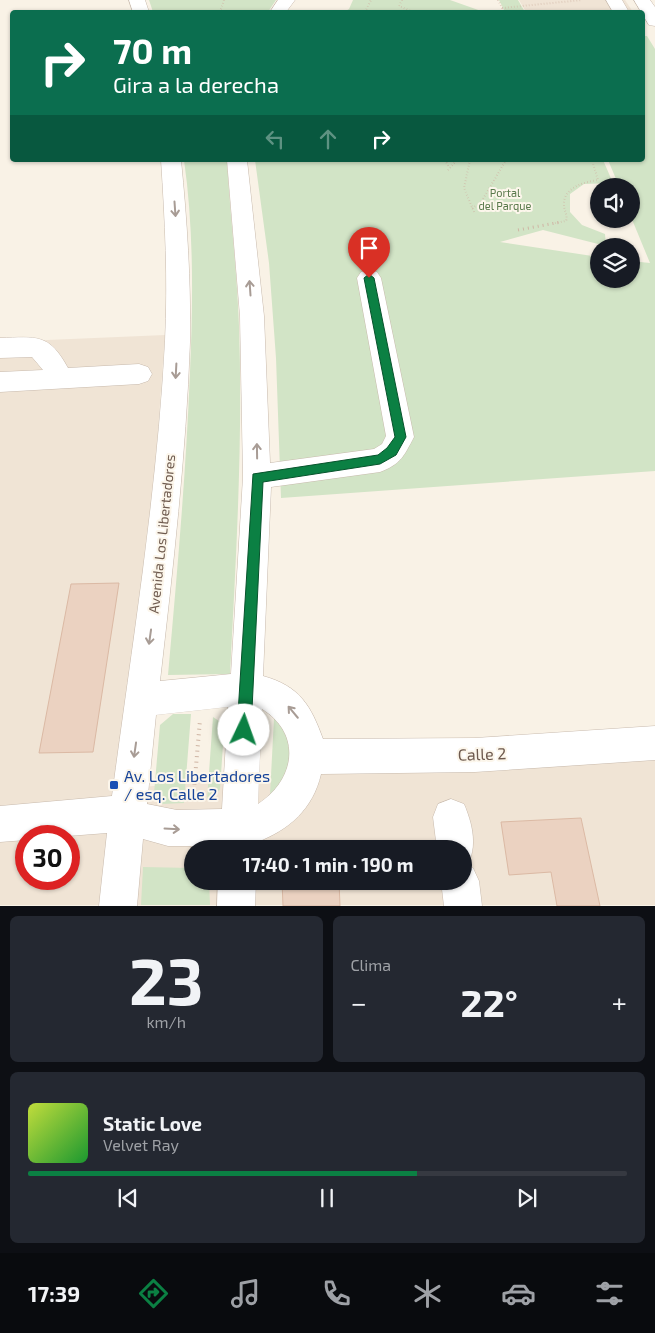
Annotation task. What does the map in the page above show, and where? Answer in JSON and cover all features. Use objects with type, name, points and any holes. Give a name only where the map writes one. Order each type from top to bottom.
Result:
[{"type":"street","points":[[642,0],[655,21]]},
{"type":"street","name":"Avenida Los Libertadores","points":[[118,906],[127,813],[168,479],[176,371],[176,229],[171,162]]},
{"type":"street","points":[[237,162],[252,316],[257,477],[238,838]]},
{"type":"street","points":[[257,477],[380,460],[392,452],[400,437],[369,278]]},
{"type":"street","points":[[0,348],[36,348],[43,350],[48,354],[60,379]]},
{"type":"street","points":[[0,382],[139,374]]},
{"type":"street","points":[[0,824],[127,813],[143,822],[162,828],[191,829],[238,838],[290,803],[305,773],[308,757],[307,741],[303,726],[296,714],[285,703],[269,694],[246,692],[174,694],[142,702]]},
{"type":"street","name":"Calle 2","points":[[308,757],[485,754],[655,744]]},
{"type":"street","points":[[236,906],[237,890]]},
{"type":"street","points":[[461,890],[464,906]]},
{"type":"path","points":[[402,0],[399,6],[408,10]]},
{"type":"path","points":[[498,0],[502,8],[531,3],[582,0]]},
{"type":"path","points":[[446,162],[449,169],[455,162]]},
{"type":"path","points":[[470,162],[464,188],[475,214]]},
{"type":"path","points":[[472,208],[480,204],[505,162]]},
{"type":"path","points":[[518,230],[566,221],[568,216],[564,208],[566,195],[580,184],[598,180],[593,162]]},
{"type":"path","points":[[191,829],[202,692]]},
{"type":"shaded area","points":[[519,0],[625,0],[632,10],[525,10]]},
{"type":"shaded area","points":[[165,335],[132,788],[655,740],[655,905],[0,905],[0,342]]},
{"type":"green space","points":[[149,0],[276,0],[269,10],[152,10]]},
{"type":"green space","points":[[353,0],[450,0],[478,10],[347,10]]},
{"type":"green space","points":[[499,0],[518,0],[524,10],[504,10]]},
{"type":"green space","name":"Portal del Parque","points":[[645,36],[647,36],[655,49],[655,471],[281,498],[276,358],[269,263],[255,162],[604,162],[611,178],[590,178],[590,184],[584,184],[570,194],[570,212],[582,225],[605,234],[605,238],[590,238],[590,242],[543,230],[500,242],[590,256],[590,288],[640,288],[640,262],[650,263],[636,228],[640,228],[640,178],[616,178],[609,162],[645,162]]},
{"type":"green space","points":[[184,162],[227,162],[238,305],[240,370],[238,500],[230,674],[168,675],[184,486],[191,346],[191,239]]},
{"type":"green space","points":[[173,714],[191,714],[184,803],[162,804],[154,793],[160,725]]},
{"type":"green space","points":[[213,717],[222,723],[224,730],[220,789],[216,795],[207,800]]},
{"type":"green space","points":[[274,718],[287,734],[290,757],[286,780],[270,795]]},
{"type":"green space","points":[[143,867],[184,868],[184,890],[209,890],[210,905],[141,905]]},
{"type":"building","points":[[119,583],[93,752],[39,753],[71,584]]},
{"type":"building","points":[[581,818],[600,906],[557,906],[551,872],[509,875],[501,822]]},
{"type":"building","points":[[282,890],[339,890],[340,906],[283,906]]},
{"type":"place","name":"Av. Los Libertadores / esq. Calle 2","points":[[114,785]]},
{"type":"route","points":[[244,730],[257,477],[380,460],[392,452],[400,437],[369,278]]}]
